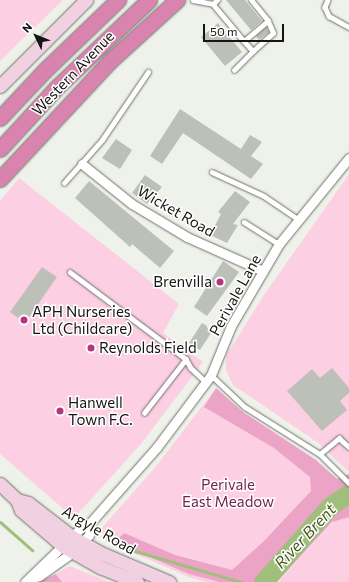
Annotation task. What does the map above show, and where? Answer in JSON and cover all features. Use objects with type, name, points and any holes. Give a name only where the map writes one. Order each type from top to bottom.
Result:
[{"type":"highway","name":"Western Avenue","points":[[0,118],[44,71],[118,0]]},
{"type":"highway","name":"Western Avenue","points":[[0,149],[57,87],[149,0]]},
{"type":"highway","points":[[0,179],[110,61],[177,0]]},
{"type":"main road","points":[[0,86],[86,0]]},
{"type":"main road","name":"Argyle Road","points":[[0,484],[17,500],[21,510],[68,549],[137,582]]},
{"type":"main road","name":"Argyle Road","points":[[17,500],[28,503],[78,540],[169,582]]},
{"type":"street","name":"Perivale Lane","points":[[78,540],[89,535],[90,524],[157,447],[209,379],[231,326],[280,244],[298,219],[349,158]]},
{"type":"street","name":"Wicket Road","points":[[82,164],[132,204],[187,237],[263,271]]},
{"type":"street","points":[[27,580],[39,576],[78,540]]},
{"type":"lane","points":[[193,0],[213,4],[253,51]]},
{"type":"lane","points":[[213,4],[217,0]]},
{"type":"lane","points":[[234,70],[272,33],[268,21],[251,0]]},
{"type":"lane","points":[[328,0],[325,7],[329,16],[349,27]]},
{"type":"lane","points":[[244,40],[268,21]]},
{"type":"lane","points":[[64,183],[82,164],[148,72]]},
{"type":"lane","points":[[212,172],[264,196],[298,219]]},
{"type":"lane","points":[[244,222],[280,244]]},
{"type":"lane","points":[[70,272],[186,359],[191,368],[209,379],[245,407],[320,454],[344,477],[349,484]]},
{"type":"lane","points":[[144,413],[186,359]]},
{"type":"lane","points":[[320,454],[339,438],[349,447]]},
{"type":"green space","points":[[0,0],[63,0],[0,61]]},
{"type":"green space","points":[[349,174],[349,472],[317,442],[233,385],[226,370],[226,356],[262,298]]},
{"type":"green space","name":"Reynolds Field","points":[[19,178],[179,304],[163,333],[203,362],[141,444],[74,518],[0,454],[0,201]]},
{"type":"green space","name":"Perivale East Meadow","points":[[213,392],[340,481],[252,582],[206,582],[189,577],[106,541],[101,529],[157,465]]},
{"type":"green space","points":[[349,509],[349,582],[278,582],[330,525]]},
{"type":"green space","points":[[70,566],[109,582],[62,582],[56,574]]},
{"type":"shaded area","points":[[216,388],[243,412],[316,460],[337,479],[349,474],[349,517],[332,522],[277,582],[219,582],[189,574],[115,542],[124,533],[175,555],[232,570],[263,542],[311,491],[310,477],[274,448],[204,407]]},
{"type":"shaded area","points":[[56,574],[62,582],[38,582]]},
{"type":"building","points":[[226,0],[245,0],[262,21],[251,30]]},
{"type":"building","points":[[218,23],[242,52],[225,66],[201,37]]},
{"type":"building","points":[[266,27],[269,32],[259,40],[256,36]]},
{"type":"building","points":[[180,109],[241,149],[250,135],[262,142],[251,156],[263,164],[251,179],[183,133],[162,164],[150,156]]},
{"type":"building","points":[[116,139],[132,150],[120,169],[102,158]]},
{"type":"building","points":[[145,175],[162,187],[147,204],[132,193]]},
{"type":"building","points":[[89,181],[174,251],[160,268],[132,244],[130,247],[75,198]]},
{"type":"building","points":[[235,191],[250,202],[233,224],[238,225],[227,243],[210,235],[221,214],[218,212]]},
{"type":"building","name":"Brenvilla","points":[[223,261],[239,272],[207,316],[194,307]]},
{"type":"building","points":[[42,267],[57,277],[25,323],[10,312]]},
{"type":"building","points":[[202,323],[213,330],[200,350],[189,343]]},
{"type":"building","points":[[332,368],[349,388],[349,393],[340,401],[347,410],[322,431],[287,391],[312,369],[320,378]]},
{"type":"waterway","name":"River Brent","points":[[263,582],[330,506],[349,493]]},
{"type":"waterway","points":[[0,522],[32,550]]},
{"type":"waterway","points":[[128,549],[241,582]]},
{"type":"place","name":"Brenvilla","points":[[220,282]]},
{"type":"place","name":"APH Nurseries Ltd (Childcare)","points":[[24,320]]},
{"type":"place","name":"Reynolds Field","points":[[91,348]]},
{"type":"place","name":"Hanwell Town F.C.","points":[[60,411]]}]
